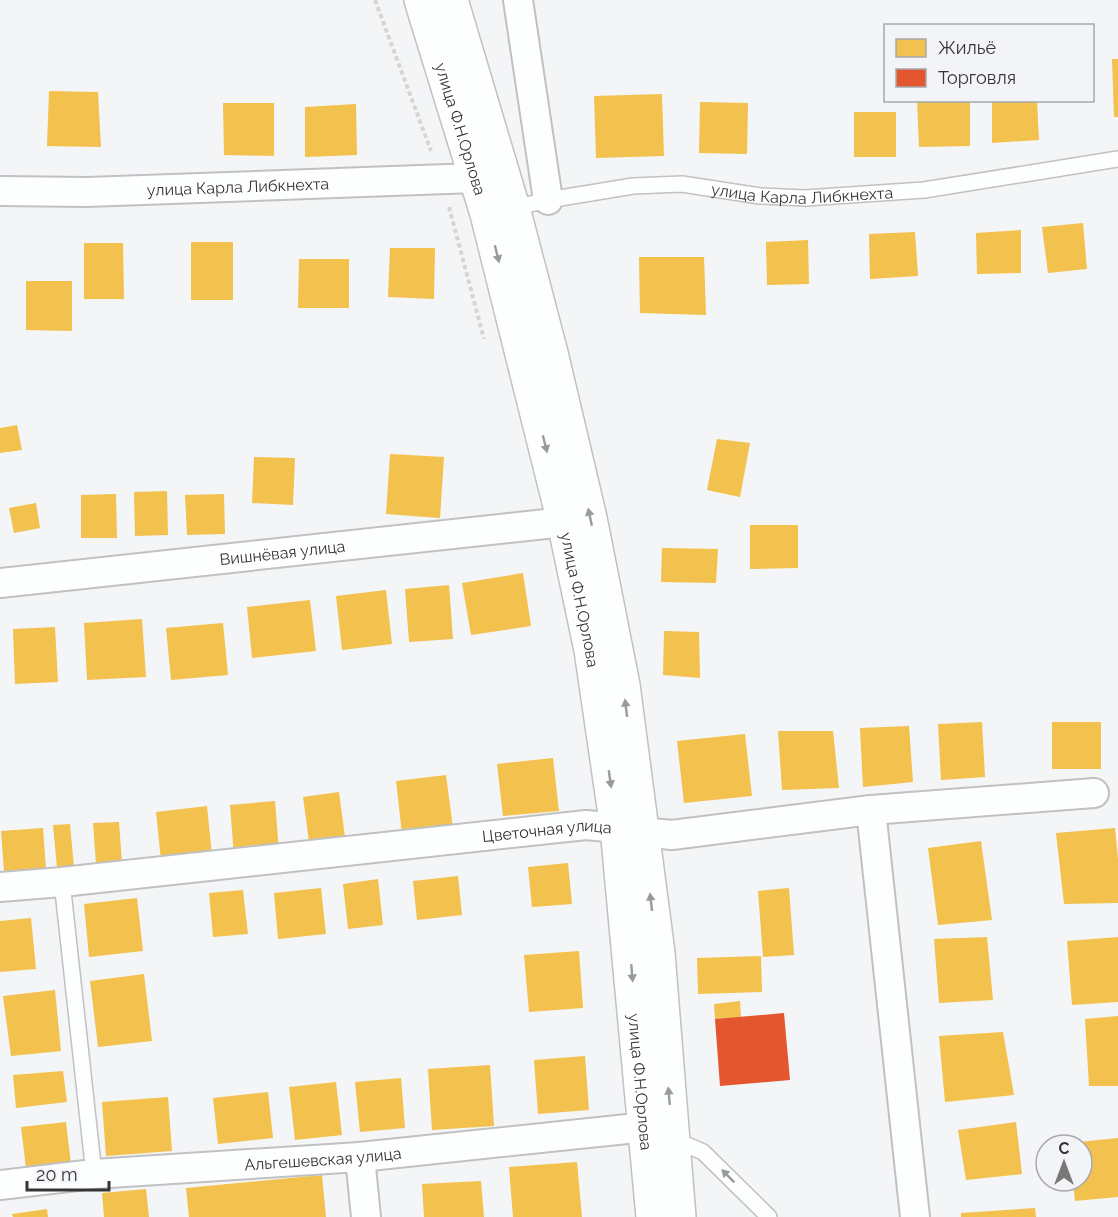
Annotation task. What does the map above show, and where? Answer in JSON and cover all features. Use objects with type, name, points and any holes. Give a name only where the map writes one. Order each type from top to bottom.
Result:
[{"type":"street","name":"улица Ф.Н.Орлова","points":[[421,0],[489,174]]},
{"type":"street","name":"улица Ф.Н.Орлова","points":[[451,0],[489,174],[551,353],[590,518],[623,685],[630,830],[659,1133],[679,1217]]},
{"type":"street","points":[[518,0],[548,200]]},
{"type":"street","name":"улица Карла Либкнехта","points":[[0,191],[87,192],[441,179],[489,174]]},
{"type":"street","name":"улица Ф.Н.Орлова","points":[[500,211],[630,830]]},
{"type":"street","name":"Вишнёвая улица","points":[[0,583],[564,522]]},
{"type":"street","name":"Цветочная улица","points":[[0,886],[62,882],[586,825],[672,835],[871,810],[1094,793]]},
{"type":"street","points":[[871,810],[915,1217]]},
{"type":"street","name":"улица Ф.Н.Орлова","points":[[653,1217],[659,1133]]},
{"type":"street","name":"Альгешевская улица","points":[[0,1185],[94,1174],[360,1157],[659,1133]]},
{"type":"street","points":[[360,1157],[366,1217]]},
{"type":"lane","name":"улица Карла Либкнехта","points":[[500,211],[548,200],[633,186],[682,184],[760,196],[805,198],[924,190],[1118,159]]},
{"type":"lane","points":[[62,882],[94,1174]]},
{"type":"lane","points":[[659,1133],[703,1152],[769,1217]]},
{"type":"path","points":[[375,0],[441,179],[485,340]]},
{"type":"building: Жильё","points":[[1112,59],[1118,59],[1118,117],[1114,117]]},
{"type":"building: Жильё","points":[[49,91],[98,92],[101,147],[47,146]]},
{"type":"building: Жильё","points":[[662,94],[664,156],[596,158],[594,96]]},
{"type":"building: Жильё","points":[[700,102],[748,103],[747,154],[699,153]]},
{"type":"building: Жильё","points":[[917,102],[970,102],[970,146],[919,147]]},
{"type":"building: Жильё","points":[[992,102],[1037,102],[1039,140],[992,143]]},
{"type":"building: Жильё","points":[[223,103],[274,103],[274,156],[224,155]]},
{"type":"building: Жильё","points":[[356,104],[357,155],[305,157],[305,107]]},
{"type":"building: Жильё","points":[[854,112],[896,112],[896,157],[854,157]]},
{"type":"building: Жильё","points":[[1083,223],[1087,269],[1048,273],[1042,227]]},
{"type":"building: Жильё","points":[[1021,230],[1021,273],[977,274],[976,233]]},
{"type":"building: Жильё","points":[[915,232],[918,276],[870,279],[869,234]]},
{"type":"building: Жильё","points":[[808,240],[809,284],[767,285],[766,242]]},
{"type":"building: Жильё","points":[[191,242],[233,242],[233,300],[191,300]]},
{"type":"building: Жильё","points":[[84,243],[123,243],[124,299],[84,299]]},
{"type":"building: Жильё","points":[[390,248],[435,248],[434,299],[388,297]]},
{"type":"building: Жильё","points":[[639,257],[704,257],[706,315],[640,313]]},
{"type":"building: Жильё","points":[[299,259],[349,259],[349,308],[298,308]]},
{"type":"building: Жильё","points":[[26,281],[72,281],[72,331],[26,330]]},
{"type":"building: Жильё","points":[[17,425],[22,450],[0,453],[0,428]]},
{"type":"building: Жильё","points":[[717,439],[750,443],[740,497],[707,490]]},
{"type":"building: Жильё","points":[[390,454],[444,457],[440,518],[386,514]]},
{"type":"building: Жильё","points":[[254,457],[295,458],[293,505],[252,503]]},
{"type":"building: Жильё","points":[[167,491],[168,535],[135,536],[134,492]]},
{"type":"building: Жильё","points":[[116,494],[117,538],[81,538],[81,495]]},
{"type":"building: Жильё","points":[[224,494],[225,534],[187,535],[185,495]]},
{"type":"building: Жильё","points":[[36,503],[40,528],[14,533],[9,508]]},
{"type":"building: Жильё","points":[[750,525],[798,525],[798,568],[750,569]]},
{"type":"building: Жильё","points":[[662,548],[718,549],[716,583],[661,582]]},
{"type":"building: Жильё","points":[[523,573],[531,626],[471,635],[462,583]]},
{"type":"building: Жильё","points":[[449,585],[453,639],[409,642],[405,589]]},
{"type":"building: Жильё","points":[[386,590],[392,644],[342,650],[336,596]]},
{"type":"building: Жильё","points":[[310,600],[316,651],[252,658],[247,607]]},
{"type":"building: Жильё","points":[[142,619],[146,677],[87,680],[84,623]]},
{"type":"building: Жильё","points":[[223,623],[228,675],[171,680],[166,628]]},
{"type":"building: Жильё","points":[[55,627],[58,682],[15,684],[13,629]]},
{"type":"building: Жильё","points":[[664,631],[699,632],[700,678],[663,675]]},
{"type":"building: Жильё","points":[[982,722],[985,777],[941,780],[938,724]]},
{"type":"building: Жильё","points":[[1052,722],[1101,722],[1101,769],[1052,769]]},
{"type":"building: Жильё","points":[[909,726],[913,782],[863,787],[860,728]]},
{"type":"building: Жильё","points":[[778,731],[833,731],[839,788],[782,790]]},
{"type":"building: Жильё","points":[[745,734],[752,796],[684,803],[677,741]]},
{"type":"building: Жильё","points":[[553,758],[559,811],[503,816],[497,764]]},
{"type":"building: Жильё","points":[[446,775],[453,828],[402,834],[396,781]]},
{"type":"building: Жильё","points":[[339,792],[345,837],[309,842],[303,797]]},
{"type":"building: Жильё","points":[[275,801],[279,852],[234,856],[230,805]]},
{"type":"building: Жильё","points":[[207,806],[212,855],[161,860],[156,812]]},
{"type":"building: Жильё","points":[[119,822],[122,863],[96,864],[93,823]]},
{"type":"building: Жильё","points":[[70,824],[74,867],[57,868],[53,825]]},
{"type":"building: Жильё","points":[[43,828],[46,869],[4,871],[1,831]]},
{"type":"building: Жильё","points":[[1115,828],[1118,903],[1064,904],[1056,833]]},
{"type":"building: Жильё","points":[[981,841],[992,920],[938,925],[928,848]]},
{"type":"building: Жильё","points":[[568,863],[572,904],[532,907],[528,867]]},
{"type":"building: Жильё","points":[[458,876],[462,915],[417,920],[413,881]]},
{"type":"building: Жильё","points":[[378,879],[383,925],[348,929],[343,884]]},
{"type":"building: Жильё","points":[[321,888],[326,934],[278,939],[274,893]]},
{"type":"building: Жильё","points":[[789,888],[794,955],[763,957],[758,891]]},
{"type":"building: Жильё","points":[[243,890],[248,934],[213,937],[209,893]]},
{"type":"building: Жильё","points":[[137,898],[143,951],[89,957],[84,904]]},
{"type":"building: Жильё","points":[[31,918],[36,969],[0,972],[0,921]]},
{"type":"building: Жильё","points":[[987,937],[993,1000],[939,1003],[934,939]]},
{"type":"building: Жильё","points":[[1118,937],[1118,1002],[1072,1005],[1067,941]]},
{"type":"building: Жильё","points":[[579,951],[583,1008],[529,1012],[524,955]]},
{"type":"building: Жильё","points":[[761,956],[762,992],[698,994],[697,958]]},
{"type":"building: Жильё","points":[[144,974],[152,1041],[98,1047],[90,981]]},
{"type":"building: Жильё","points":[[55,990],[61,1051],[11,1056],[3,996]]},
{"type":"building: Жильё","points":[[740,1001],[741,1017],[715,1019],[714,1004]]},
{"type":"building: Жильё","points":[[1118,1016],[1118,1086],[1089,1086],[1085,1019]]},
{"type":"building: Жильё","points":[[1003,1032],[1014,1095],[945,1102],[939,1036]]},
{"type":"building: Жильё","points":[[585,1056],[589,1110],[538,1114],[534,1060]]},
{"type":"building: Жильё","points":[[490,1065],[494,1126],[432,1130],[428,1069]]},
{"type":"building: Жильё","points":[[63,1071],[67,1102],[16,1108],[13,1075]]},
{"type":"building: Жильё","points":[[401,1078],[405,1128],[360,1132],[355,1082]]},
{"type":"building: Жильё","points":[[336,1082],[342,1135],[295,1140],[289,1087]]},
{"type":"building: Жильё","points":[[268,1092],[273,1138],[218,1144],[213,1098]]},
{"type":"building: Жильё","points":[[168,1097],[172,1151],[106,1156],[102,1102]]},
{"type":"building: Жильё","points":[[66,1122],[71,1164],[26,1168],[21,1127]]},
{"type":"building: Жильё","points":[[1016,1122],[1022,1174],[966,1180],[958,1130]]},
{"type":"building: Жильё","points":[[1118,1138],[1118,1197],[1075,1201],[1074,1193],[1094,1193],[1094,1140]]},
{"type":"building: Жильё","points":[[577,1162],[582,1217],[513,1217],[509,1167]]},
{"type":"building: Жильё","points":[[322,1175],[326,1217],[189,1217],[186,1188]]},
{"type":"building: Жильё","points":[[481,1181],[484,1217],[424,1217],[422,1184]]},
{"type":"building: Жильё","points":[[146,1189],[149,1217],[104,1217],[102,1193]]},
{"type":"building: Жильё","points":[[1035,1208],[1036,1217],[961,1217],[961,1213]]},
{"type":"building: Жильё","points":[[47,1209],[48,1217],[13,1217],[12,1214]]},
{"type":"building: Торговля","points":[[784,1013],[790,1080],[720,1086],[715,1019]]}]
